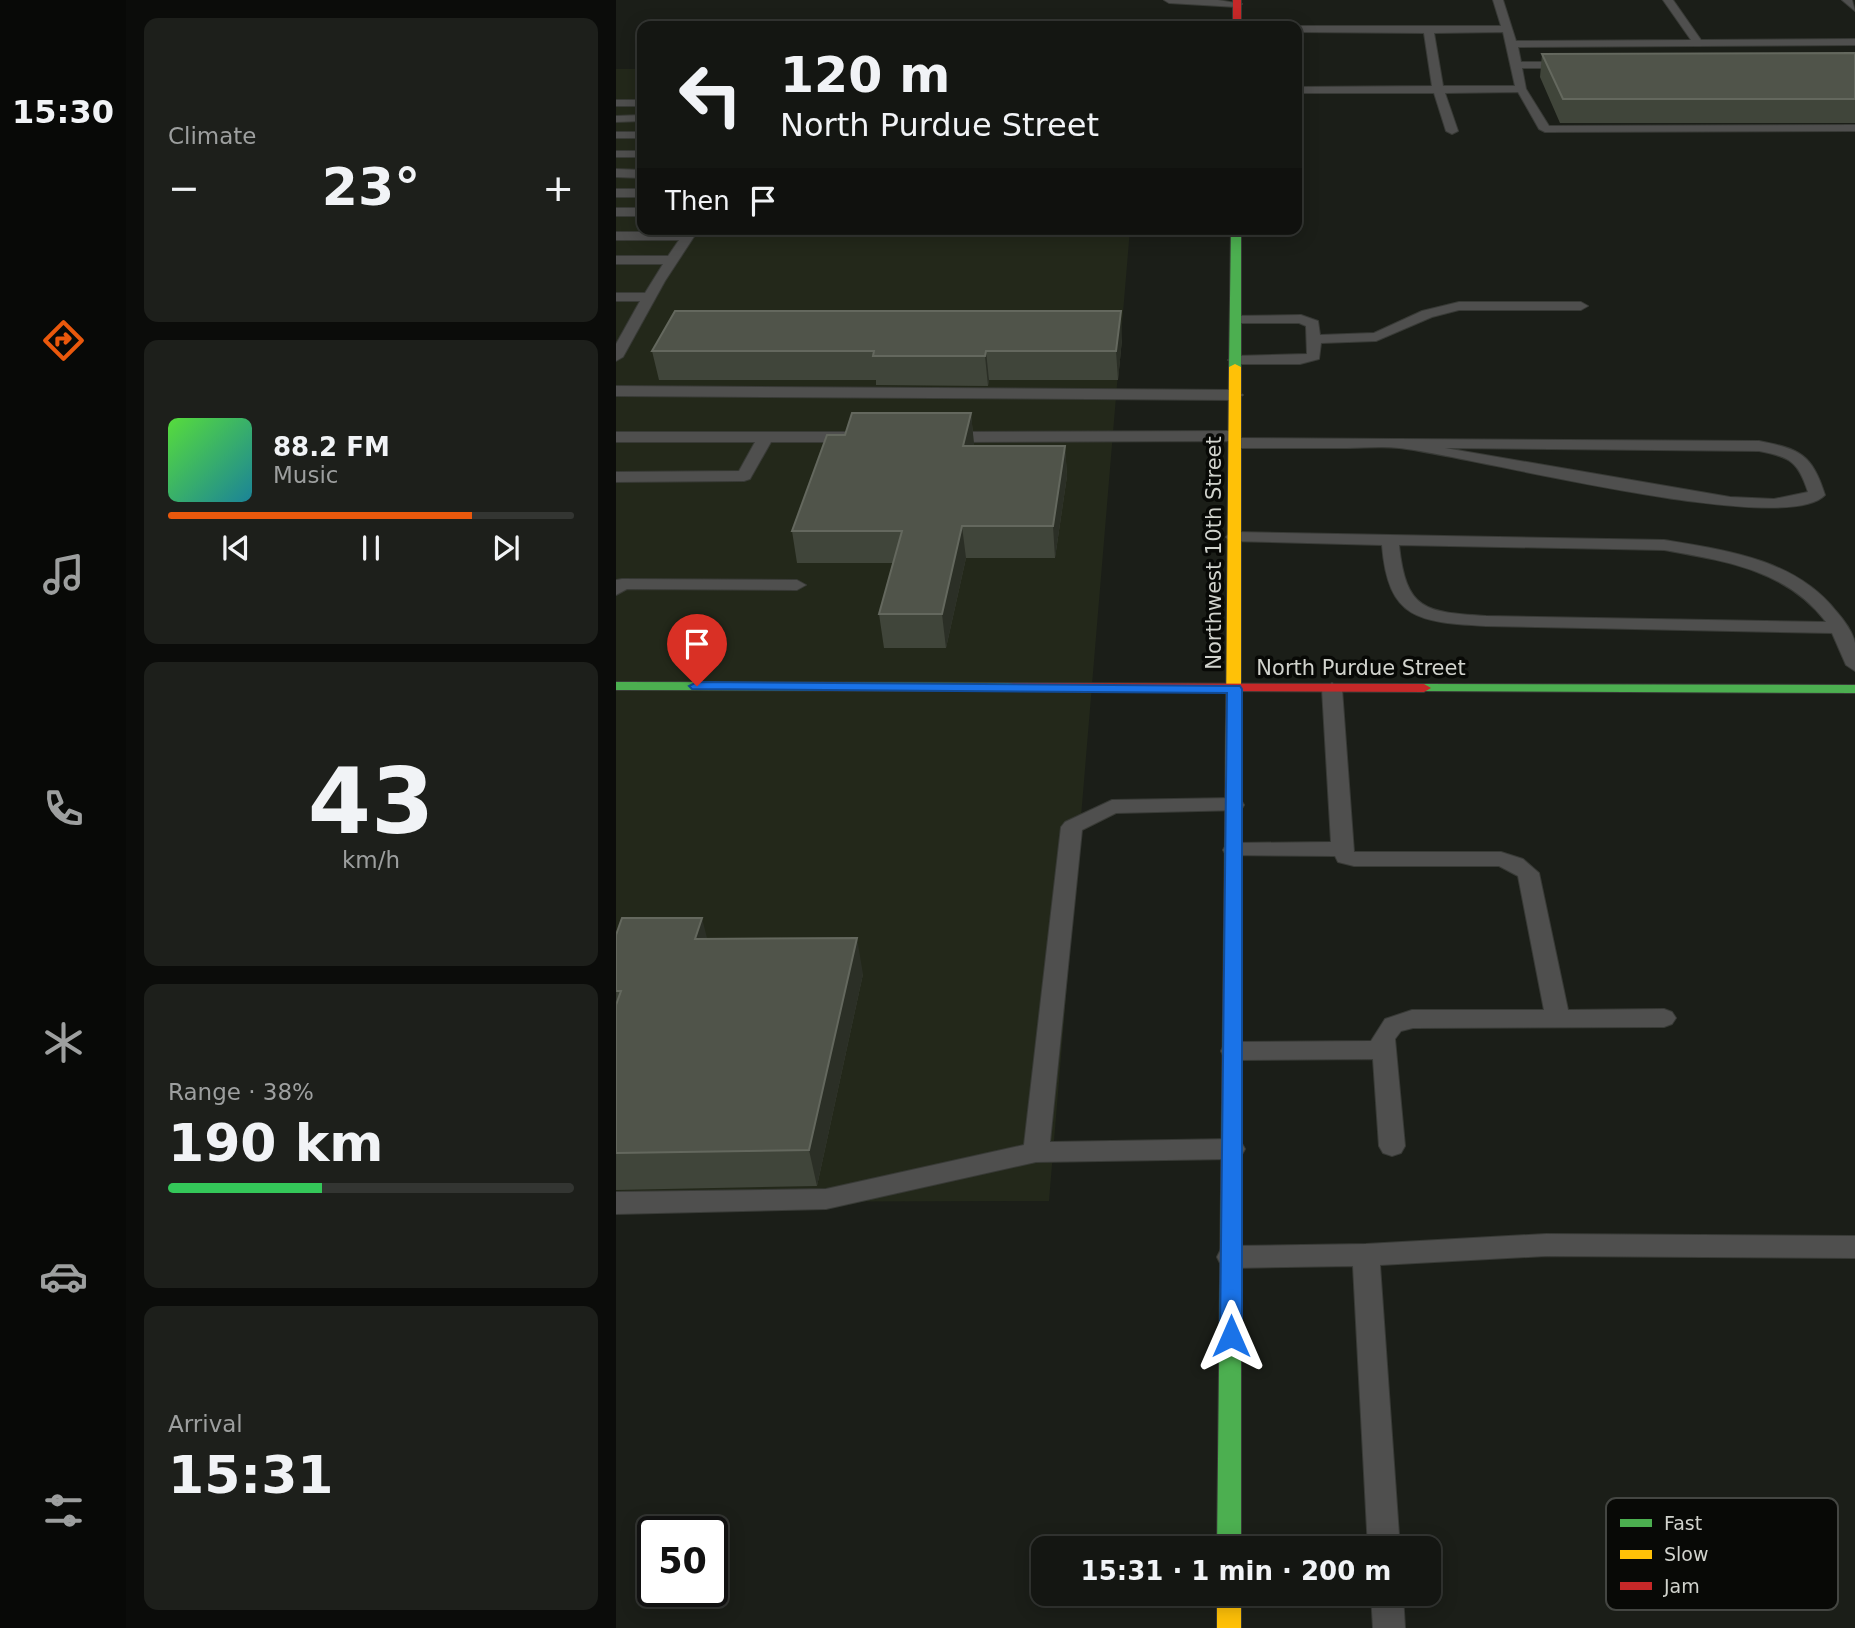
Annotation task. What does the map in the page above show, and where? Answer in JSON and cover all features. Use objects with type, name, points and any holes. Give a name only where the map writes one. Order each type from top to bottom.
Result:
[{"type":"main road","points":[[1237,2],[1237,21]]},
{"type":"main road","name":"Northwest 10th Street","points":[[1229,1536],[1236,235]]},
{"type":"main road","name":"North Purdue Street","points":[[616,686],[1855,688]]},
{"type":"main road","points":[[1229,1606],[1229,1628]]},
{"type":"lane","points":[[1169,0],[1237,2]]},
{"type":"lane","points":[[1497,0],[1512,44],[1521,89],[1545,129],[1855,128]]},
{"type":"lane","points":[[1668,0],[1697,42]]},
{"type":"lane","points":[[1847,0],[1855,8]]},
{"type":"lane","points":[[1302,29],[1507,29]]},
{"type":"lane","points":[[1429,30],[1438,89],[1451,131]]},
{"type":"lane","points":[[1512,44],[1855,42]]},
{"type":"lane","points":[[1516,65],[1583,65]]},
{"type":"lane","points":[[1302,90],[1521,89]]},
{"type":"lane","points":[[616,103],[637,103]]},
{"type":"lane","points":[[616,119],[637,118]]},
{"type":"lane","points":[[616,135],[637,135]]},
{"type":"lane","points":[[616,154],[637,154]]},
{"type":"lane","points":[[616,173],[637,174]]},
{"type":"lane","points":[[616,193],[637,193]]},
{"type":"lane","points":[[616,212],[637,212]]},
{"type":"lane","points":[[616,236],[637,235]]},
{"type":"lane","points":[[616,357],[623,333],[689,235]]},
{"type":"lane","points":[[616,260],[672,261]]},
{"type":"lane","points":[[616,297],[649,297]]},
{"type":"lane","points":[[1314,339],[1376,337],[1427,314],[1459,306],[1581,306]]},
{"type":"lane","points":[[1236,319],[1301,319],[1313,324],[1314,339],[1314,356],[1300,360],[1236,360]]},
{"type":"lane","points":[[616,391],[1236,395]]},
{"type":"lane","points":[[616,477],[744,476],[766,437]]},
{"type":"lane","points":[[616,438],[863,437]]},
{"type":"lane","points":[[932,437],[1759,446],[1791,452],[1809,467],[1816,495],[1780,504],[1750,504],[1588,479],[1398,443]]},
{"type":"lane","points":[[1235,537],[1664,545],[1702,552],[1763,568],[1787,578],[1810,593],[1834,619],[1855,665]]},
{"type":"lane","points":[[1390,540],[1394,570],[1403,597],[1423,612],[1442,617],[1486,621],[1838,628]]},
{"type":"lane","points":[[616,590],[622,584],[797,584]]},
{"type":"lane","points":[[1332,689],[1342,849],[1346,857],[1501,859],[1528,873],[1558,1019]]},
{"type":"lane","points":[[1036,1152],[1072,827],[1112,807],[1234,806]]},
{"type":"lane","points":[[1234,850],[1342,849]]},
{"type":"lane","points":[[1392,1146],[1383,1038],[1393,1025],[1412,1019],[1664,1018]]},
{"type":"lane","points":[[1233,1051],[1384,1050]]},
{"type":"lane","points":[[616,1203],[826,1199],[1036,1152],[1233,1149]]},
{"type":"lane","points":[[1231,1257],[1366,1255],[1546,1245],[1855,1247]]},
{"type":"lane","points":[[1366,1255],[1383,1536]]},
{"type":"lane","points":[[1388,1606],[1389,1628]]},
{"type":"shaded area","points":[[616,69],[637,69],[637,235],[1130,235],[1049,1201],[616,1202]]},
{"type":"building","points":[[1855,53],[1855,99],[1563,99],[1542,54]]},
{"type":"building","points":[[675,311],[1121,311],[1116,351],[986,351],[985,356],[873,356],[874,351],[652,351]]},
{"type":"building","points":[[852,413],[971,413],[963,446],[1065,446],[1053,526],[962,526],[942,614],[879,614],[902,531],[792,531],[827,435],[845,435]]},
{"type":"building","points":[[622,918],[702,918],[695,939],[857,938],[809,1150],[616,1153],[616,1005],[621,991],[616,991],[616,935]]},
{"type":"traffic: fast","points":[[1235,367],[1236,235]]},
{"type":"traffic: fast","points":[[616,686],[1013,687]]},
{"type":"traffic: fast","points":[[1424,688],[1855,689]]},
{"type":"traffic: fast","points":[[1229,1536],[1233,834]]},
{"type":"traffic: slow","points":[[1233,834],[1235,367]]},
{"type":"traffic: slow","points":[[1229,1606],[1229,1628]]},
{"type":"traffic: jam","points":[[1237,0],[1237,21]]},
{"type":"traffic: jam","points":[[1013,687],[1424,688]]},
{"type":"route","points":[[697,686],[1235,689],[1231,1336]]}]
